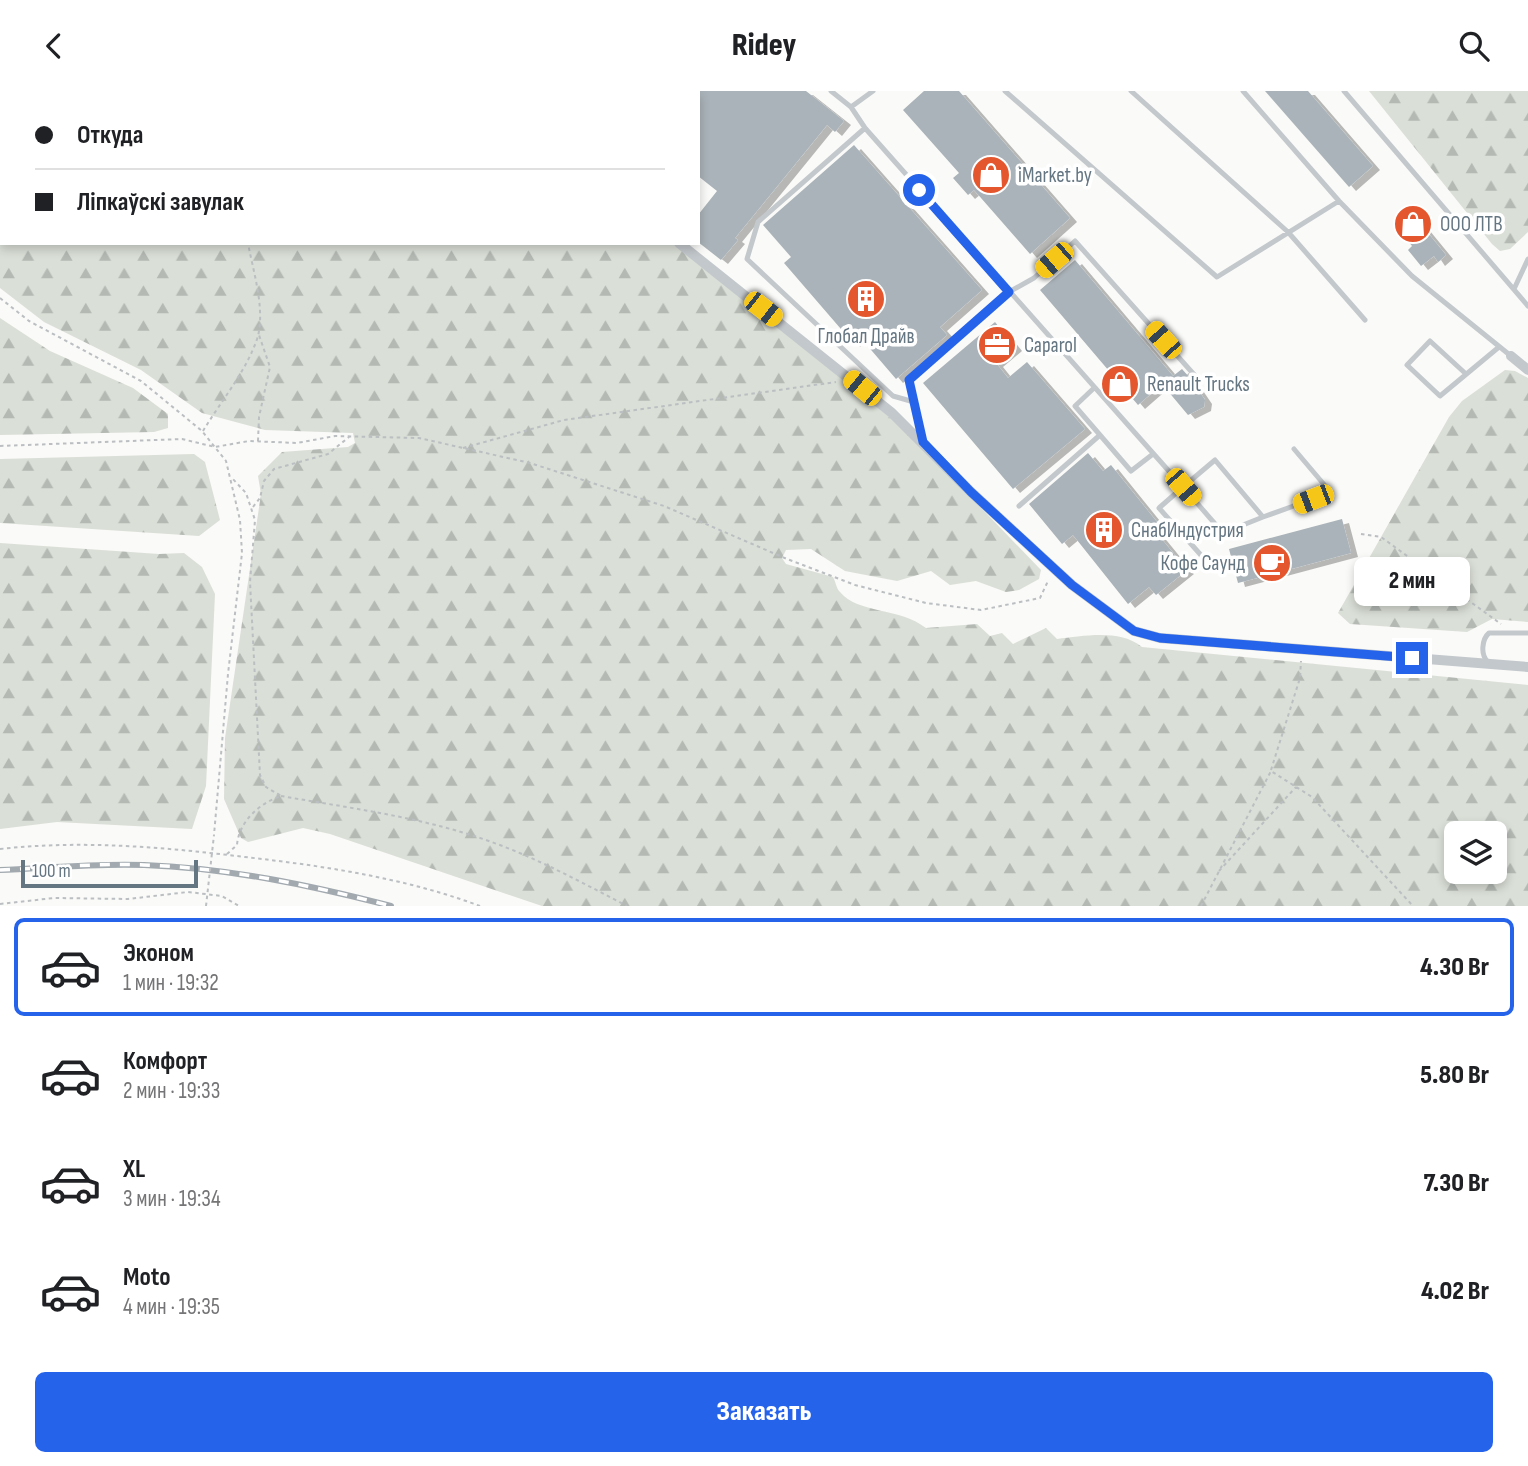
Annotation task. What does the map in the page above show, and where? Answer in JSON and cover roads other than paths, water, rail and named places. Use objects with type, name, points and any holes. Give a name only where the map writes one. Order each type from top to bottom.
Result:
[{"type":"street","points":[[682,245],[846,376],[923,442],[971,492],[1053,568],[1134,631],[1160,638],[1528,667]]},
{"type":"street","points":[[1511,356],[1528,370]]},
{"type":"lane","points":[[831,91],[851,107],[865,128],[1223,533],[1313,499]]},
{"type":"lane","points":[[851,107],[873,91]]},
{"type":"lane","points":[[1005,91],[1217,277],[1339,201]]},
{"type":"lane","points":[[1131,91],[1288,232],[1365,320]]},
{"type":"lane","points":[[1243,91],[1339,201],[1412,276],[1511,356]]},
{"type":"lane","points":[[1344,91],[1528,306]]},
{"type":"lane","points":[[865,128],[758,222],[747,259],[893,396],[914,402]]},
{"type":"lane","points":[[923,442],[909,380],[1009,292],[1034,278],[1075,241],[1198,379]]},
{"type":"lane","points":[[1514,289],[1528,259]]},
{"type":"lane","points":[[1466,374],[1430,341],[1407,365],[1440,396],[1499,347]]},
{"type":"lane","points":[[1094,388],[1075,406],[1131,471],[1153,453]]},
{"type":"lane","points":[[1019,506],[1100,435]]},
{"type":"lane","points":[[1294,449],[1327,488]]},
{"type":"lane","points":[[1208,563],[1159,509],[1215,460],[1264,517]]},
{"type":"lane","points":[[1494,664],[1483,655],[1486,636],[1493,631],[1507,629],[1528,633]]},
{"type":"railway","points":[[0,870],[108,865],[175,867],[269,879],[391,906]]},
{"type":"place","name":"iMarket.by","points":[[991,175]]},
{"type":"place","name":"ООО ЛТВ","points":[[1413,224]]},
{"type":"place","name":"Глобал Драйв","points":[[866,299]]},
{"type":"place","name":"Caparol","points":[[997,345]]},
{"type":"place","name":"Renault Trucks","points":[[1120,384]]},
{"type":"place","name":"СнабИндустрия","points":[[1104,530]]},
{"type":"place","name":"Кофе Саунд","points":[[1272,563]]}]
